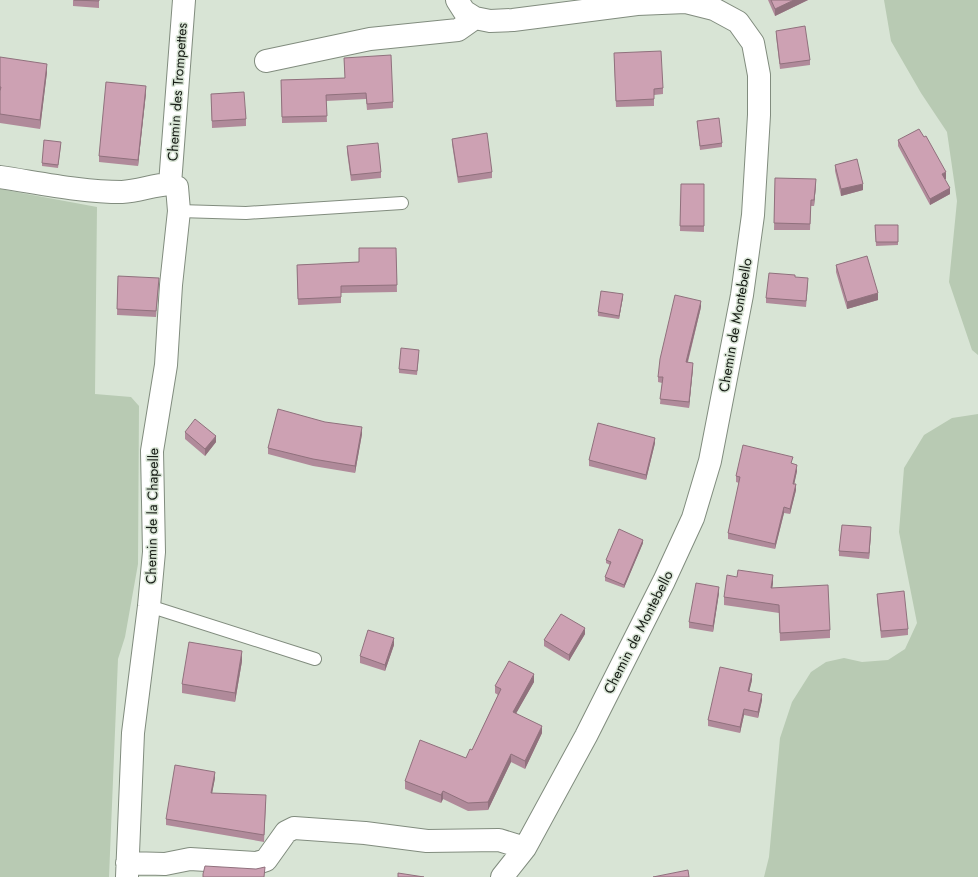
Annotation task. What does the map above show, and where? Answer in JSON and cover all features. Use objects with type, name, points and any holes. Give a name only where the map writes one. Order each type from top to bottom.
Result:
[{"type":"street","name":"Chemin des Trompettes","points":[[170,184],[184,0]]},
{"type":"street","points":[[266,61],[370,39],[458,30],[476,18],[464,11],[457,0]]},
{"type":"street","name":"Chemin de Montebello","points":[[476,18],[490,21],[513,20],[637,4],[686,2],[714,9],[738,22],[753,43],[759,75],[760,116],[753,215],[742,295],[710,461],[698,503],[693,518],[664,581],[586,736],[525,848],[502,877]]},
{"type":"street","points":[[0,177],[94,190],[122,192],[140,190],[153,185],[170,184]]},
{"type":"street","name":"Chemin de la Chapelle","points":[[127,870],[133,733],[149,606],[154,552],[152,451],[166,365],[171,285],[179,212],[177,187],[170,184]]},
{"type":"street","points":[[127,870],[190,860],[241,863],[262,862],[266,860],[286,832],[294,828],[365,833],[416,841],[499,840],[525,848]]},
{"type":"lane","points":[[179,212],[246,213],[402,203]]},
{"type":"lane","points":[[149,606],[315,659]]},
{"type":"green space","points":[[884,0],[978,0],[978,355],[972,350],[949,282],[957,201],[947,132],[921,93],[891,41]]},
{"type":"green space","points":[[0,189],[97,207],[95,394],[131,397],[139,406],[138,564],[125,637],[118,659],[109,877],[0,877]]},
{"type":"green space","points":[[978,414],[978,877],[764,877],[769,857],[780,738],[792,702],[811,672],[826,662],[844,658],[862,662],[888,660],[905,649],[917,623],[899,532],[904,468],[924,435],[952,418]]},
{"type":"building","points":[[74,0],[99,0],[99,1]]},
{"type":"building","points":[[771,0],[794,0],[775,9]]},
{"type":"building","points":[[805,26],[810,60],[780,64],[776,31]]},
{"type":"building","points":[[661,51],[663,88],[654,89],[654,99],[616,101],[614,53]]},
{"type":"building","points":[[391,55],[393,102],[367,104],[366,93],[326,95],[327,116],[282,117],[281,80],[345,78],[344,58]]},
{"type":"building","points":[[0,57],[47,64],[40,120],[0,114]]},
{"type":"building","points":[[106,82],[146,86],[138,160],[99,156]]},
{"type":"building","points":[[244,92],[246,119],[212,121],[211,94]]},
{"type":"building","points":[[719,118],[722,143],[700,146],[697,121]]},
{"type":"building","points":[[919,129],[924,137],[926,136],[946,172],[942,174],[950,188],[930,199],[898,140]]},
{"type":"building","points":[[487,133],[492,172],[458,177],[452,139]]},
{"type":"building","points":[[44,140],[61,142],[58,165],[42,163]]},
{"type":"building","points":[[378,143],[381,172],[351,175],[347,146]]},
{"type":"building","points":[[857,159],[863,184],[841,189],[835,165]]},
{"type":"building","points":[[775,178],[816,179],[814,200],[811,200],[810,224],[774,223]]},
{"type":"building","points":[[681,184],[704,184],[704,226],[680,226]]},
{"type":"building","points":[[875,225],[898,225],[898,242],[876,242]]},
{"type":"building","points":[[359,248],[396,248],[397,285],[341,286],[341,297],[298,299],[297,265],[359,262]]},
{"type":"building","points":[[867,256],[878,293],[847,302],[836,265]]},
{"type":"building","points":[[769,273],[795,275],[795,277],[808,278],[806,301],[766,298]]},
{"type":"building","points":[[118,276],[159,278],[156,311],[117,309]]},
{"type":"building","points":[[601,291],[623,294],[619,316],[598,312]]},
{"type":"building","points":[[675,295],[701,301],[686,362],[693,363],[689,402],[660,399],[663,377],[658,377],[660,359]]},
{"type":"building","points":[[401,348],[419,350],[417,371],[399,369]]},
{"type":"building","points":[[278,409],[325,422],[362,427],[355,466],[313,459],[268,448]]},
{"type":"building","points":[[195,419],[216,436],[205,449],[185,432]]},
{"type":"building","points":[[598,423],[655,438],[646,475],[589,460]]},
{"type":"building","points":[[743,445],[793,457],[791,463],[797,465],[793,484],[796,484],[790,509],[784,507],[775,544],[728,533],[740,477],[736,476]]},
{"type":"building","points":[[842,525],[871,527],[869,553],[839,551]]},
{"type":"building","points":[[619,529],[643,540],[624,585],[605,577],[611,562],[606,560]]},
{"type":"building","points":[[738,570],[773,575],[771,588],[828,585],[830,630],[780,633],[779,605],[724,597],[727,575],[737,577]]},
{"type":"building","points":[[696,583],[719,587],[713,626],[689,622]]},
{"type":"building","points":[[904,591],[908,629],[881,631],[877,594]]},
{"type":"building","points":[[561,614],[585,628],[569,655],[544,640]]},
{"type":"building","points":[[368,630],[394,638],[385,665],[360,656]]},
{"type":"building","points":[[189,642],[242,651],[235,693],[182,684]]},
{"type":"building","points":[[509,661],[534,674],[513,712],[542,726],[525,761],[511,754],[488,802],[468,803],[443,791],[441,795],[405,781],[420,740],[466,758],[470,749],[472,750],[501,689],[495,686]]},
{"type":"building","points":[[720,667],[752,674],[748,691],[762,694],[758,712],[744,709],[740,727],[708,720]]},
{"type":"building","points":[[175,765],[215,772],[211,793],[266,795],[264,835],[166,819]]},
{"type":"building","points":[[205,866],[256,869],[265,867],[264,877],[203,877]]},
{"type":"building","points":[[688,870],[689,877],[653,877]]},
{"type":"building","points":[[398,873],[424,877],[398,877]]}]
